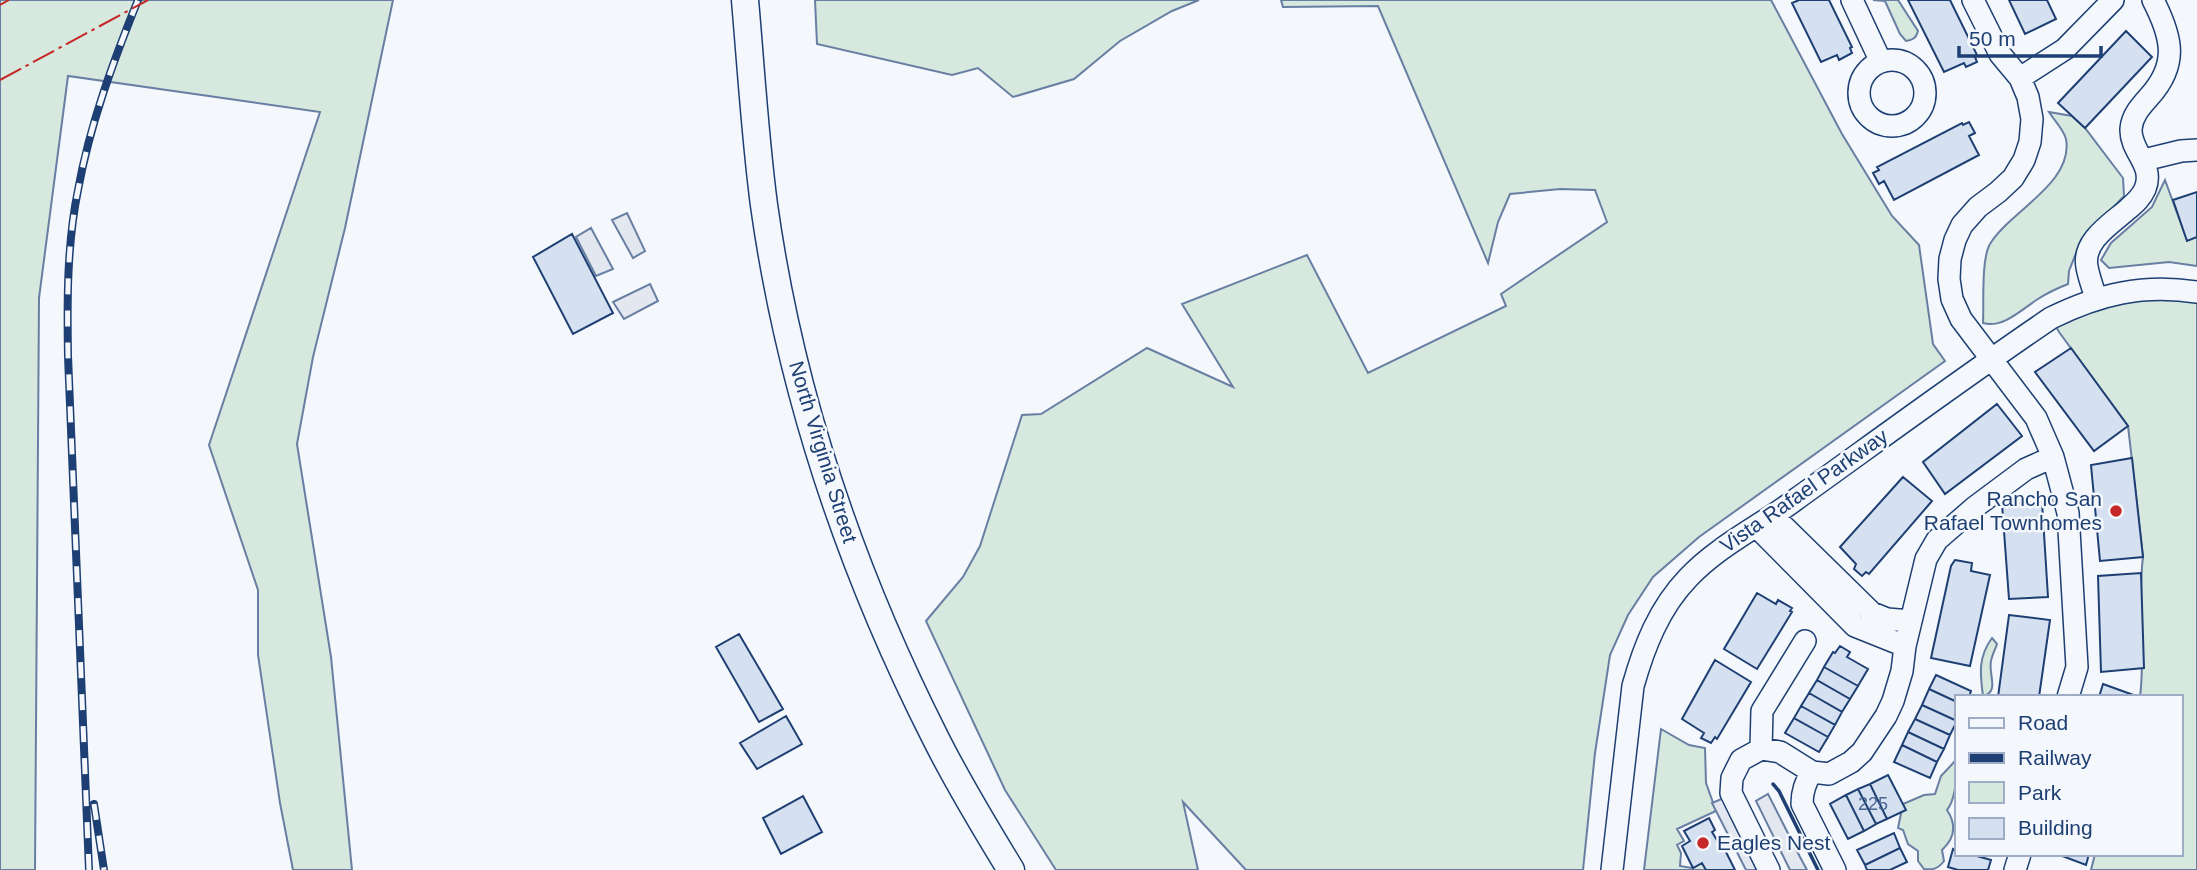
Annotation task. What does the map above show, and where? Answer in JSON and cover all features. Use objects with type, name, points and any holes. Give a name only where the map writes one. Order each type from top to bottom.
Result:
[{"type":"main road","name":"North Virginia Street","points":[[745,0],[764,205],[802,390],[825,468],[853,552],[906,678],[964,792],[1011,870]]},
{"type":"street","points":[[1852,0],[1881,62]]},
{"type":"street","points":[[1973,0],[2000,54],[2020,78],[2028,97],[2032,120],[2030,142],[2024,160],[2013,178],[1978,207],[1962,225],[1950,259],[1948,279],[1952,299],[1961,319],[2036,418],[2053,457],[2068,513],[2069,527],[2077,667],[2069,695]]},
{"type":"street","points":[[2020,78],[2065,49],[2113,0]]},
{"type":"street","points":[[2096,298],[2086,265],[2088,252],[2094,240],[2141,197],[2147,186],[2148,173],[2144,160],[2133,144],[2130,132],[2139,108],[2158,87],[2167,71],[2170,52],[2168,33],[2153,0]]},
{"type":"street","points":[[2144,160],[2197,150]]},
{"type":"street","name":"Vista Rafael Parkway","points":[[1612,870],[1633,686],[1652,630],[1687,578],[1710,556],[1765,521],[2051,317],[2096,298],[2127,291],[2157,289],[2197,292]]},
{"type":"street","points":[[1769,870],[1731,793],[1732,778],[1741,760],[1761,749],[1780,752],[1812,772],[1829,774],[1851,762],[1862,752],[1893,701],[1926,559],[1937,540],[2026,469],[2053,457]]},
{"type":"street","points":[[1765,521],[1872,612],[1887,619],[1911,621]]},
{"type":"street","points":[[1765,521],[1855,626],[1905,646]]},
{"type":"street","points":[[1761,749],[1762,711],[1805,641]]},
{"type":"street","points":[[1812,772],[1806,781],[1802,804],[1835,870]]},
{"type":"green space","points":[[0,0],[393,0],[345,228],[313,357],[297,444],[331,657],[352,870],[293,870],[258,655],[258,590],[209,445],[320,112],[68,76],[39,298],[35,870],[0,870]]},
{"type":"green space","points":[[815,0],[1199,0],[1172,11],[1120,41],[1074,79],[1013,97],[978,68],[952,75],[817,44]]},
{"type":"green space","points":[[1281,0],[1771,0],[1842,134],[1892,216],[1919,245],[1933,344],[1945,361],[1699,537],[1653,577],[1628,615],[1610,655],[1595,753],[1583,870],[1246,870],[1183,802],[1198,870],[1056,870],[1005,790],[926,621],[963,577],[980,546],[1022,415],[1041,414],[1147,348],[1233,387],[1182,304],[1307,255],[1368,373],[1506,306],[1501,294],[1607,222],[1595,190],[1560,189],[1510,194],[1498,222],[1488,263],[1378,6],[1283,7]]},
{"type":"green space","points":[[1873,0],[1898,0],[1918,31],[1915,37],[1906,41],[1885,1]]},
{"type":"green space","points":[[2049,112],[2072,116],[2085,128],[2123,178],[2124,196],[2080,243],[2069,271],[2068,284],[2045,295],[2005,321],[1983,323],[1984,271],[1990,244],[2011,220],[2051,183],[2066,155],[2065,136]]},
{"type":"green space","points":[[2165,180],[2187,240],[2197,237],[2197,266],[2169,262],[2109,268],[2101,260],[2111,243],[2152,207]]},
{"type":"green space","points":[[2197,292],[2197,870],[2091,870],[2094,856],[2183,856],[2183,695],[2140,695],[2143,557],[2128,426],[2051,318],[2080,303]]},
{"type":"green space","points":[[1992,638],[1997,644],[1990,666],[1991,691],[1983,695],[1981,666]]},
{"type":"green space","points":[[1661,729],[1689,745],[1705,748],[1706,783],[1716,811],[1677,829],[1684,841],[1677,845],[1681,853],[1680,866],[1692,868],[1702,863],[1706,870],[1644,870]]},
{"type":"green space","points":[[1955,761],[1954,793],[1947,810],[1953,831],[1950,841],[1942,850],[1942,864],[1924,869],[1918,861],[1918,851],[1908,844],[1903,830],[1898,828],[1903,804],[1924,795],[1935,794],[1941,776]]},
{"type":"shaded area","points":[[627,213],[645,251],[633,258],[612,220]]},
{"type":"shaded area","points":[[591,228],[613,269],[596,276],[576,237]]},
{"type":"shaded area","points":[[650,284],[658,301],[624,319],[613,302]]},
{"type":"shaded area","points":[[1768,794],[1807,870],[1790,870],[1756,801]]},
{"type":"shaded area","name":"Eagles Nest","points":[[1726,797],[1762,870],[1746,870],[1712,803]]},
{"type":"building","points":[[1799,0],[1829,0],[1852,47],[1852,53],[1839,60],[1837,55],[1821,62],[1792,3]]},
{"type":"building","points":[[1908,0],[1950,0],[1977,55],[1977,62],[1966,67],[1964,63],[1944,72]]},
{"type":"building","points":[[2009,0],[2047,0],[2056,19],[2025,34]]},
{"type":"building","points":[[2126,31],[2152,57],[2085,128],[2058,103]]},
{"type":"building","points":[[1969,122],[1975,133],[1969,136],[1979,155],[1894,200],[1884,181],[1879,184],[1873,173],[1879,170],[1877,167],[1962,123],[1963,125]]},
{"type":"building","points":[[2197,192],[2197,237],[2187,241],[2173,200]]},
{"type":"building","points":[[572,234],[613,313],[573,334],[533,257]]},
{"type":"building","name":"Rancho San Rafael Townhomes","points":[[2071,348],[2128,426],[2094,451],[2035,372]]},
{"type":"building","name":"Rancho San Rafael Townhomes","points":[[1997,404],[2022,436],[1945,494],[1923,462]]},
{"type":"building","name":"Rancho San Rafael Townhomes","points":[[2132,458],[2143,557],[2100,561],[2091,465]]},
{"type":"building","name":"Rancho San Rafael Townhomes","points":[[1903,477],[1932,501],[1869,574],[1866,572],[1862,576],[1854,569],[1856,564],[1840,547]]},
{"type":"building","name":"Rancho San Rafael Townhomes","points":[[2042,502],[2048,597],[2009,599],[2002,504]]},
{"type":"building","name":"Rancho San Rafael Townhomes","points":[[1955,560],[1972,563],[1971,571],[1990,575],[1970,666],[1931,658],[1951,566]]},
{"type":"building","name":"Rancho San Rafael Townhomes","points":[[2141,573],[2144,668],[2101,672],[2098,576]]},
{"type":"building","points":[[1757,593],[1776,604],[1778,600],[1792,608],[1792,612],[1757,669],[1724,649]]},
{"type":"building","points":[[2009,615],[2050,620],[2039,695],[1998,695]]},
{"type":"building","points":[[739,634],[783,709],[759,722],[716,647]]},
{"type":"building","points":[[1840,646],[1850,652],[1847,657],[1868,669],[1858,686],[1824,667]]},
{"type":"building","points":[[1715,660],[1751,682],[1717,739],[1715,737],[1711,743],[1701,738],[1704,733],[1682,719]]},
{"type":"building","points":[[1824,667],[1858,686],[1850,699],[1817,680]]},
{"type":"building","points":[[1936,675],[1971,691],[1970,695],[1955,695],[1955,701],[1929,689]]},
{"type":"building","points":[[1817,680],[1850,699],[1842,712],[1809,693]]},
{"type":"building","points":[[2103,684],[2133,695],[2100,695]]},
{"type":"building","points":[[1929,689],[1955,701],[1955,720],[1922,705]]},
{"type":"building","points":[[1809,693],[1842,712],[1835,725],[1801,706]]},
{"type":"building","points":[[1922,705],[1955,720],[1955,725],[1950,735],[1915,719]]},
{"type":"building","points":[[1801,706],[1835,725],[1828,737],[1794,718]]},
{"type":"building","points":[[786,716],[802,744],[757,769],[740,743]]},
{"type":"building","points":[[1794,718],[1828,737],[1819,752],[1785,733]]},
{"type":"building","points":[[1915,719],[1950,735],[1944,749],[1908,732]]},
{"type":"building","points":[[1908,732],[1944,749],[1937,762],[1902,745]]},
{"type":"building","points":[[1902,745],[1937,762],[1930,778],[1894,762]]},
{"type":"building","points":[[1888,775],[1906,810],[1887,819],[1870,784]]},
{"type":"building","points":[[1870,784],[1887,819],[1876,824],[1858,789]]},
{"type":"building","points":[[1858,789],[1876,824],[1864,831],[1846,795]]},
{"type":"building","points":[[1846,795],[1864,831],[1848,839],[1830,804]]},
{"type":"building","points":[[803,796],[822,832],[781,854],[763,818]]},
{"type":"building","name":"Eagles Nest","points":[[1709,818],[1715,830],[1712,832],[1720,845],[1728,842],[1732,848],[1726,852],[1735,870],[1706,870],[1702,863],[1693,868],[1682,846],[1690,841],[1684,831]]},
{"type":"building","points":[[1894,833],[1900,848],[1865,865],[1857,850]]},
{"type":"building","points":[[1900,848],[1907,862],[1890,870],[1867,870],[1865,865]]},
{"type":"building","points":[[1953,849],[1955,856],[1977,856],[1991,860],[1988,870],[1958,870],[1948,867]]},
{"type":"building","points":[[2062,856],[2088,856],[2086,865]]},
{"type":"railway","points":[[89,870],[68,356],[68,272],[74,210],[89,141],[111,70],[138,0]]},
{"type":"railway","points":[[94,804],[104,870]]},
{"type":"wall","points":[[1773,784],[1818,870]]},
{"type":"power","points":[[0,5],[9,0]]},
{"type":"power","points":[[0,80],[148,0]]},
{"type":"place","name":"Rancho San Rafael Townhomes","points":[[2116,511]]},
{"type":"place","name":"Eagles Nest","points":[[1703,843]]}]
